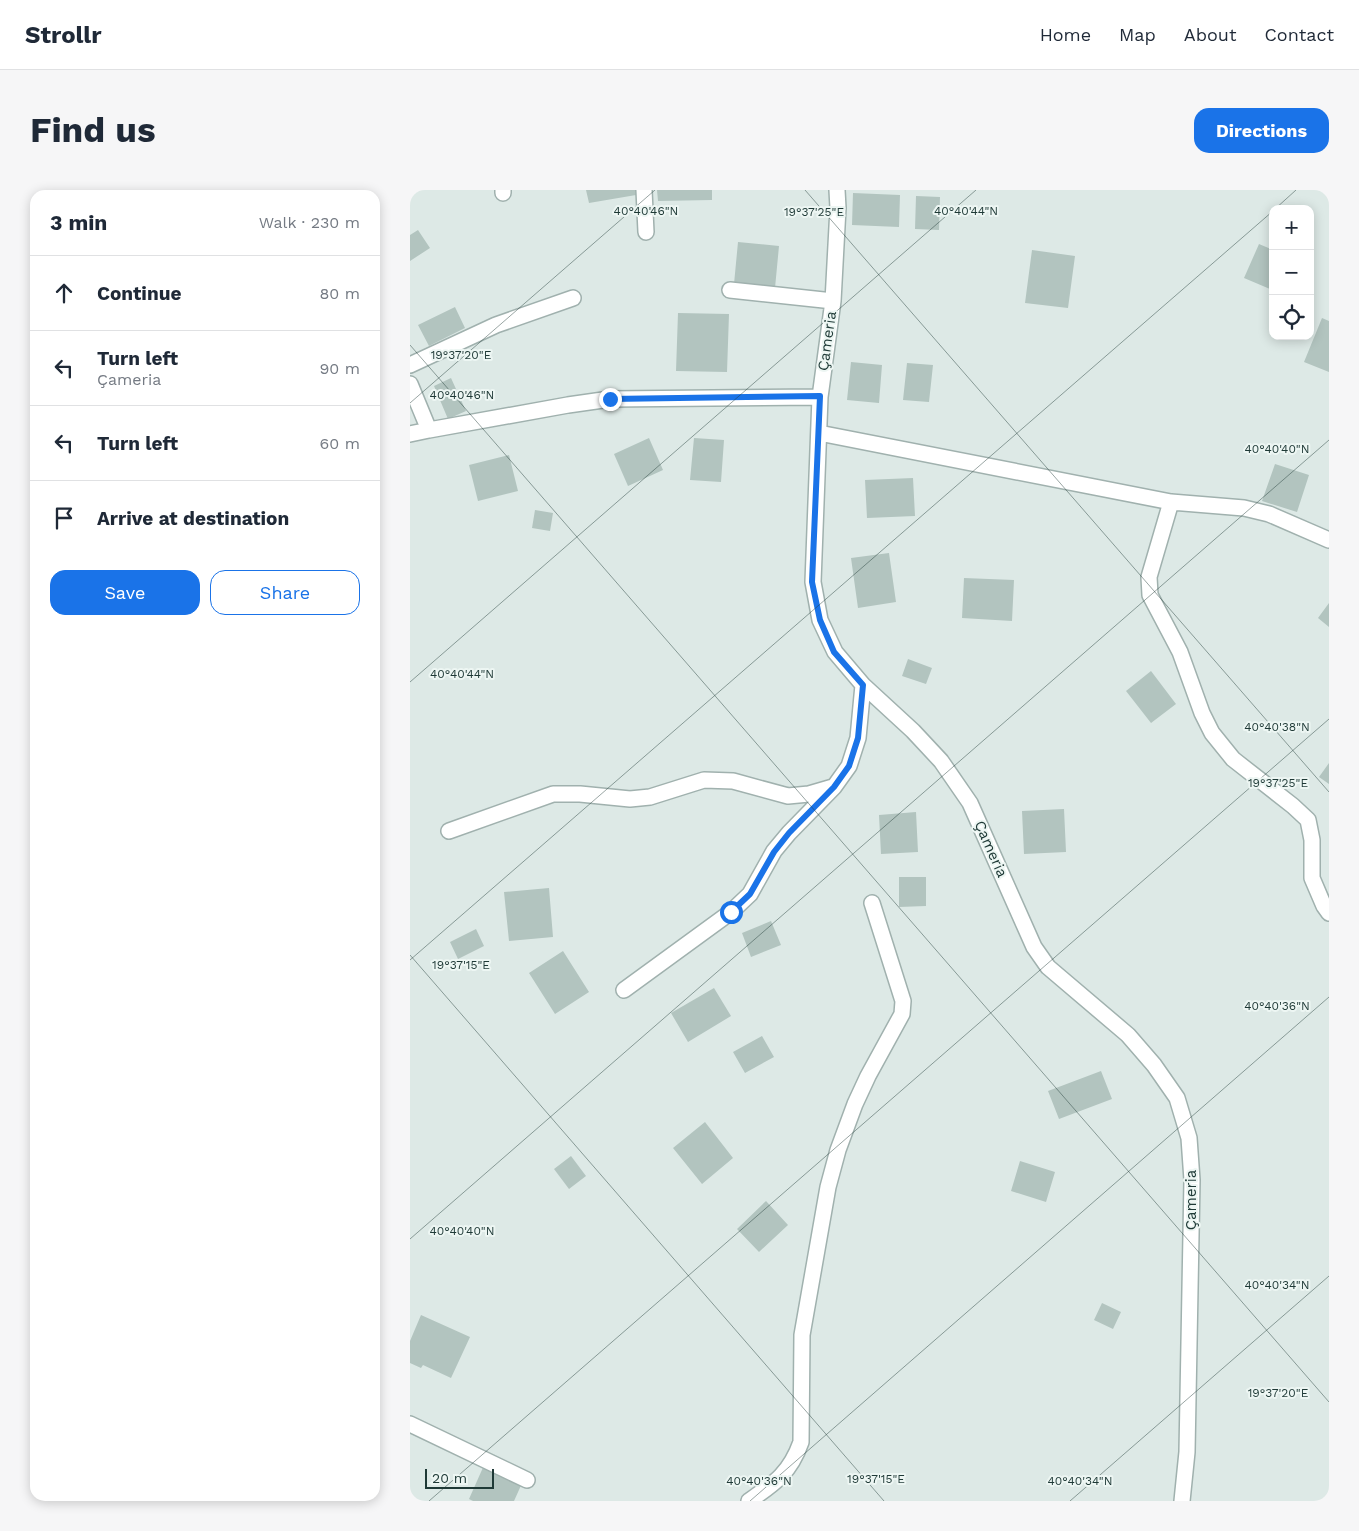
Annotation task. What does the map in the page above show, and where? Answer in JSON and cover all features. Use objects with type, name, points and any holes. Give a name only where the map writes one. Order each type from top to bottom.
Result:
[{"type":"street","points":[[644,190],[646,232]]},
{"type":"street","name":"Çameria","points":[[837,190],[838,208],[833,301],[820,396],[812,582],[820,620],[834,652],[863,685],[913,731],[941,761],[970,803],[1034,947],[1048,967],[1128,1035],[1154,1065],[1177,1098],[1189,1138],[1192,1180],[1187,1452],[1182,1501]]},
{"type":"street","points":[[730,290],[833,301]]},
{"type":"street","points":[[410,365],[496,325],[573,298]]},
{"type":"street","points":[[410,384],[429,430]]},
{"type":"street","points":[[410,434],[610,399],[820,396]]},
{"type":"street","points":[[819,433],[1170,502],[1244,508],[1269,514],[1329,540]]},
{"type":"street","points":[[1170,502],[1149,577],[1150,595],[1180,652],[1202,713],[1212,733],[1234,759],[1294,806],[1308,820],[1312,840],[1312,878],[1329,913]]},
{"type":"street","points":[[624,990],[737,906],[750,894],[774,852],[789,833],[834,787],[849,766],[858,738],[863,685]]},
{"type":"street","points":[[449,832],[553,794],[580,794],[630,799],[650,797],[704,780],[733,781],[788,796],[809,794],[834,787]]},
{"type":"street","points":[[749,1501],[785,1473],[795,1458],[801,1442],[802,1335],[828,1187],[838,1150],[855,1104],[902,1014],[903,1001],[872,903]]},
{"type":"street","points":[[410,1424],[527,1480]]},
{"type":"building","points":[[586,190],[635,190],[636,195],[589,203]]},
{"type":"building","points":[[657,190],[712,190],[712,200],[658,201]]},
{"type":"building","points":[[853,193],[900,195],[899,227],[852,225]]},
{"type":"building","points":[[916,196],[940,197],[939,230],[915,229]]},
{"type":"building","points":[[418,230],[430,248],[410,261],[410,235]]},
{"type":"building","points":[[738,242],[779,246],[775,288],[734,284]]},
{"type":"building","points":[[1259,244],[1269,248],[1269,289],[1244,278]]},
{"type":"building","points":[[1032,250],[1075,256],[1068,308],[1025,303]]},
{"type":"building","points":[[455,307],[465,328],[429,346],[418,325]]},
{"type":"building","points":[[678,313],[729,314],[727,372],[676,371]]},
{"type":"building","points":[[1322,318],[1329,321],[1329,372],[1304,362]]},
{"type":"building","points":[[851,362],[882,365],[879,403],[847,400]]},
{"type":"building","points":[[907,363],[933,365],[929,402],[903,400]]},
{"type":"building","points":[[451,378],[466,411],[448,419],[434,386]]},
{"type":"building","points":[[649,438],[663,470],[628,486],[614,454]]},
{"type":"building","points":[[694,438],[724,440],[721,482],[690,480]]},
{"type":"building","points":[[509,455],[518,491],[478,501],[469,465]]},
{"type":"building","points":[[1275,464],[1309,475],[1297,512],[1262,501]]},
{"type":"building","points":[[913,478],[915,516],[867,518],[865,480]]},
{"type":"building","points":[[535,510],[553,513],[550,531],[532,528]]},
{"type":"building","points":[[889,553],[896,602],[858,608],[851,558]]},
{"type":"building","points":[[964,578],[1014,580],[1012,621],[962,618]]},
{"type":"building","points":[[1329,603],[1329,627],[1318,618]]},
{"type":"building","points":[[908,659],[932,668],[926,684],[902,676]]},
{"type":"building","points":[[1151,671],[1176,704],[1151,723],[1126,691]]},
{"type":"building","points":[[1329,763],[1329,784],[1319,777]]},
{"type":"building","points":[[1064,809],[1066,852],[1024,854],[1022,811]]},
{"type":"building","points":[[916,812],[918,852],[881,854],[879,815]]},
{"type":"building","points":[[899,877],[926,877],[926,906],[899,907]]},
{"type":"building","points":[[549,888],[553,937],[509,941],[504,892]]},
{"type":"building","points":[[771,921],[781,945],[751,957],[742,933]]},
{"type":"building","points":[[476,929],[484,946],[458,959],[450,942]]},
{"type":"building","points":[[563,951],[589,992],[555,1014],[529,973]]},
{"type":"building","points":[[714,988],[731,1016],[688,1042],[671,1013]]},
{"type":"building","points":[[762,1036],[774,1057],[745,1073],[733,1052]]},
{"type":"building","points":[[1101,1071],[1112,1099],[1059,1119],[1048,1091]]},
{"type":"building","points":[[705,1122],[733,1158],[702,1184],[673,1148]]},
{"type":"building","points":[[571,1156],[586,1176],[569,1189],[554,1169]]},
{"type":"building","points":[[1020,1161],[1055,1172],[1046,1202],[1011,1191]]},
{"type":"building","points":[[766,1201],[788,1225],[759,1252],[737,1229]]},
{"type":"building","points":[[1102,1303],[1121,1312],[1113,1329],[1094,1320]]},
{"type":"building","points":[[421,1315],[470,1337],[451,1378],[423,1365],[421,1368],[410,1363],[410,1341]]},
{"type":"building","points":[[485,1463],[523,1481],[514,1501],[473,1501],[469,1499]]},
{"type":"route","points":[[610,399],[820,396],[812,582],[820,620],[834,652],[863,685],[858,738],[849,766],[834,787],[789,833],[774,852],[750,894],[731,912]]}]
